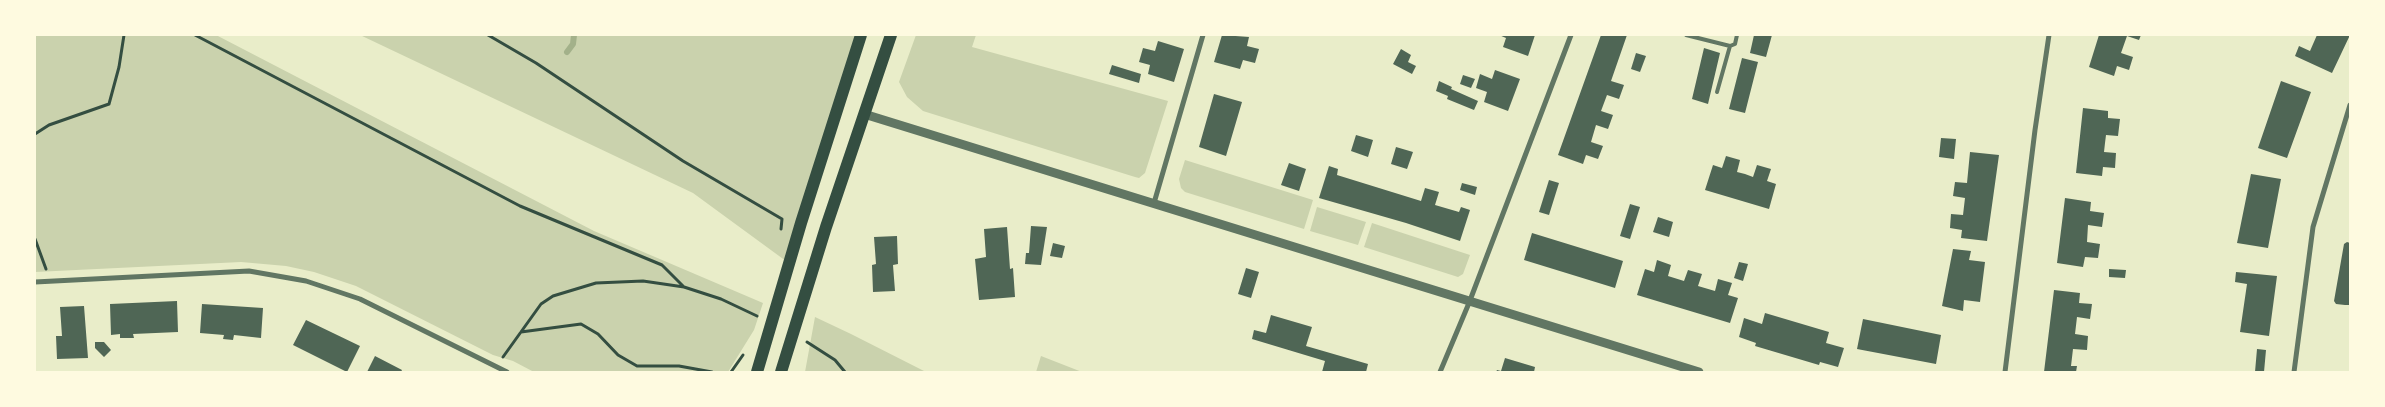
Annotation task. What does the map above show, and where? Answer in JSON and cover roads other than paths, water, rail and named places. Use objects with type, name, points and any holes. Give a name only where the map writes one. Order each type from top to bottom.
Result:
[{"type":"main road","points":[[757,372],[861,35]]},
{"type":"main road","points":[[781,372],[823,236],[891,35]]},
{"type":"street","points":[[1154,203],[1203,35]]},
{"type":"street","points":[[1440,372],[1469,303],[1571,35]]},
{"type":"street","points":[[2004,372],[2049,35]]},
{"type":"street","points":[[2294,372],[2313,227],[2350,105]]},
{"type":"street","points":[[864,114],[1154,203],[1469,303],[1699,372]]},
{"type":"street","points":[[35,282],[249,271],[306,280],[360,299],[507,372]]},
{"type":"lane","points":[[1686,35],[1730,46],[1735,44],[1738,35]]},
{"type":"lane","points":[[1716,92],[1730,46]]},
{"type":"waterway","points":[[567,52],[573,44],[574,35]]}]
